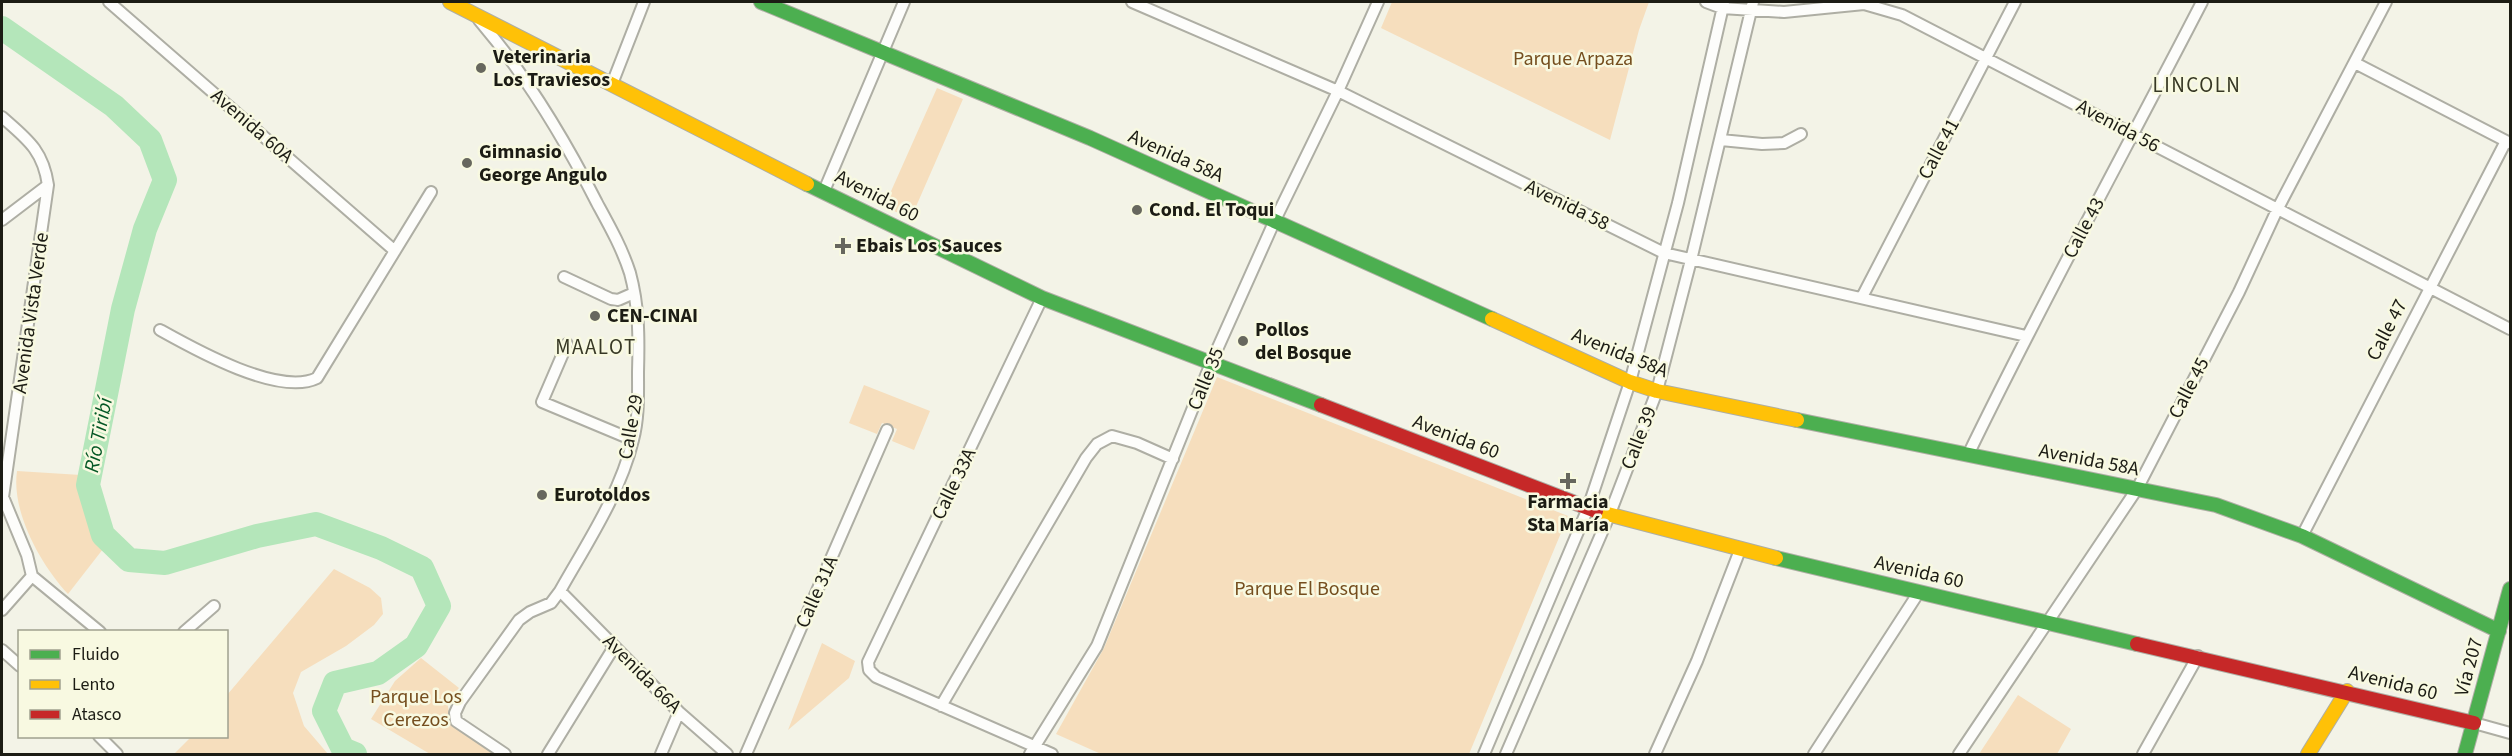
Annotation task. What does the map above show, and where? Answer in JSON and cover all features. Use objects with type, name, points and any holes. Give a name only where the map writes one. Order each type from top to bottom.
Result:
[{"type":"street","name":"Avenida 60A","points":[[109,2],[395,251]]},
{"type":"street","name":"Avenida 60","points":[[450,2],[1042,298],[1609,516],[1740,550],[2347,691],[2511,734]]},
{"type":"street","points":[[612,84],[644,2]]},
{"type":"street","name":"Avenida 58A","points":[[761,2],[884,49],[1275,220],[1630,382],[1657,391],[2216,505],[2302,536],[2499,631]]},
{"type":"street","points":[[824,191],[904,2]]},
{"type":"street","name":"Avenida 58","points":[[1132,2],[1338,91],[1664,253],[2026,336]]},
{"type":"street","name":"Calle 35","points":[[1033,751],[1097,646],[1211,363],[1275,220],[1338,91],[1378,2]]},
{"type":"street","name":"Avenida 56","points":[[1706,2],[1784,12],[1864,4],[1902,15],[2511,329]]},
{"type":"street","name":"Calle 41","points":[[1862,297],[2015,2]]},
{"type":"street","name":"Calle 43","points":[[1968,456],[2026,336],[2202,2]]},
{"type":"street","name":"Calle 45","points":[[1959,754],[2137,489],[2239,292],[2277,210],[2386,2]]},
{"type":"street","name":"Calle 39","points":[[1484,754],[1588,508],[1630,382],[1664,253],[1723,5]]},
{"type":"street","name":"Calle 39","points":[[1506,754],[1609,516],[1657,391],[1721,140],[1751,6]]},
{"type":"street","name":"Calle 29","points":[[473,13],[521,74],[559,134],[614,235],[629,272],[634,293],[639,339],[638,409],[633,440],[614,493],[560,591],[551,603],[530,612],[519,620],[460,702],[455,713],[456,721],[505,754]]},
{"type":"street","points":[[2355,63],[2508,142]]},
{"type":"street","name":"Avenida Vista Verde","points":[[2,117],[40,154],[46,168],[48,185],[2,496],[27,555],[32,576]]},
{"type":"street","points":[[1721,140],[1762,144],[1784,143],[1802,134]]},
{"type":"street","name":"Calle 47","points":[[2302,536],[2508,142]]},
{"type":"street","points":[[2,220],[48,185]]},
{"type":"street","points":[[160,330],[211,357],[257,376],[286,383],[305,384],[317,378],[431,192]]},
{"type":"street","points":[[564,277],[611,299],[618,300],[634,293]]},
{"type":"street","name":"Calle 33A","points":[[941,706],[876,677],[869,670],[868,662],[1042,298]]},
{"type":"street","points":[[567,344],[542,402],[633,440]]},
{"type":"street","name":"Calle 31A","points":[[746,754],[887,430]]},
{"type":"street","points":[[1052,754],[1033,751],[941,706],[1086,458],[1097,444],[1112,436],[1137,442],[1173,459]]},
{"type":"street","points":[[1655,754],[1696,661],[1740,550]]},
{"type":"street","points":[[2,610],[32,576],[98,630]]},
{"type":"street","name":"Vía 207","points":[[2465,754],[2511,589]]},
{"type":"street","name":"Avenida 66A","points":[[560,591],[680,712],[728,754]]},
{"type":"street","points":[[1814,754],[1919,592]]},
{"type":"street","points":[[186,630],[214,606]]},
{"type":"street","points":[[548,754],[614,647]]},
{"type":"street","points":[[2,650],[18,664]]},
{"type":"street","points":[[2142,754],[2198,656]]},
{"type":"street","points":[[2308,754],[2347,691]]},
{"type":"street","points":[[661,754],[680,712]]},
{"type":"street","points":[[101,738],[117,754]]},
{"type":"green space","name":"Parque Arpaza","points":[[1392,2],[1649,2],[1639,30],[1610,140],[1381,28]]},
{"type":"green space","points":[[937,88],[963,99],[911,218],[884,207]]},
{"type":"green space","name":"Parque El Bosque","points":[[1217,377],[1568,516],[1469,754],[1101,754],[1056,734],[1104,648]]},
{"type":"green space","points":[[864,385],[930,411],[914,450],[892,441],[897,429],[882,423],[877,434],[849,423]]},
{"type":"green space","points":[[17,471],[81,475],[80,487],[96,542],[103,549],[68,594],[38,553],[30,537],[19,503],[16,487]]},
{"type":"green space","points":[[334,569],[370,588],[381,598],[383,614],[374,625],[346,646],[301,672],[293,693],[304,726],[328,754],[174,754],[190,738],[228,738],[228,694]]},
{"type":"green space","points":[[822,643],[855,661],[849,678],[788,730]]},
{"type":"green space","name":"Parque Los Cerezos","points":[[421,658],[459,688],[447,702],[450,716],[507,754],[430,754],[371,719],[395,681]]},
{"type":"green space","points":[[2018,695],[2071,729],[2057,754],[1979,754]]},
{"type":"waterway","name":"Río Tiribí","points":[[2,28],[114,106],[150,140],[165,180],[145,229],[123,309],[88,485],[103,535],[129,560],[165,563],[257,536],[316,524],[381,548],[422,568],[439,606],[416,646],[378,673],[335,683],[324,711],[343,749],[355,754]]},
{"type":"traffic: fast","points":[[761,2],[1090,138],[1492,319]]},
{"type":"traffic: fast","points":[[807,184],[1042,298],[1321,405]]},
{"type":"traffic: fast","points":[[1797,420],[2216,505],[2302,536],[2499,631]]},
{"type":"traffic: fast","points":[[1776,558],[2137,644]]},
{"type":"traffic: fast","points":[[2465,754],[2510,589]]},
{"type":"traffic: slow","points":[[450,2],[807,184]]},
{"type":"traffic: slow","points":[[1492,319],[1630,382],[1657,391],[1797,420]]},
{"type":"traffic: slow","points":[[1596,511],[1776,558]]},
{"type":"traffic: slow","points":[[2308,754],[2347,691]]},
{"type":"traffic: jam","points":[[1321,405],[1596,511]]},
{"type":"traffic: jam","points":[[2137,644],[2474,723]]},
{"type":"place","name":"Veterinaria Los Traviesos","points":[[481,68]]},
{"type":"place","name":"Gimnasio George Angulo","points":[[467,163]]},
{"type":"place","name":"Cond. El Toqui","points":[[1137,210]]},
{"type":"place","name":"Ebais Los Sauces","points":[[843,246]]},
{"type":"place","name":"CEN-CINAI","points":[[595,316]]},
{"type":"place","name":"Pollos del Bosque","points":[[1243,341]]},
{"type":"place","name":"Farmacia Sta María","points":[[1568,481]]},
{"type":"place","name":"Eurotoldos","points":[[542,495]]},
{"type":"district","name":"LINCOLN","points":[[2197,85]]},
{"type":"district","name":"MAALOT","points":[[596,347]]}]
